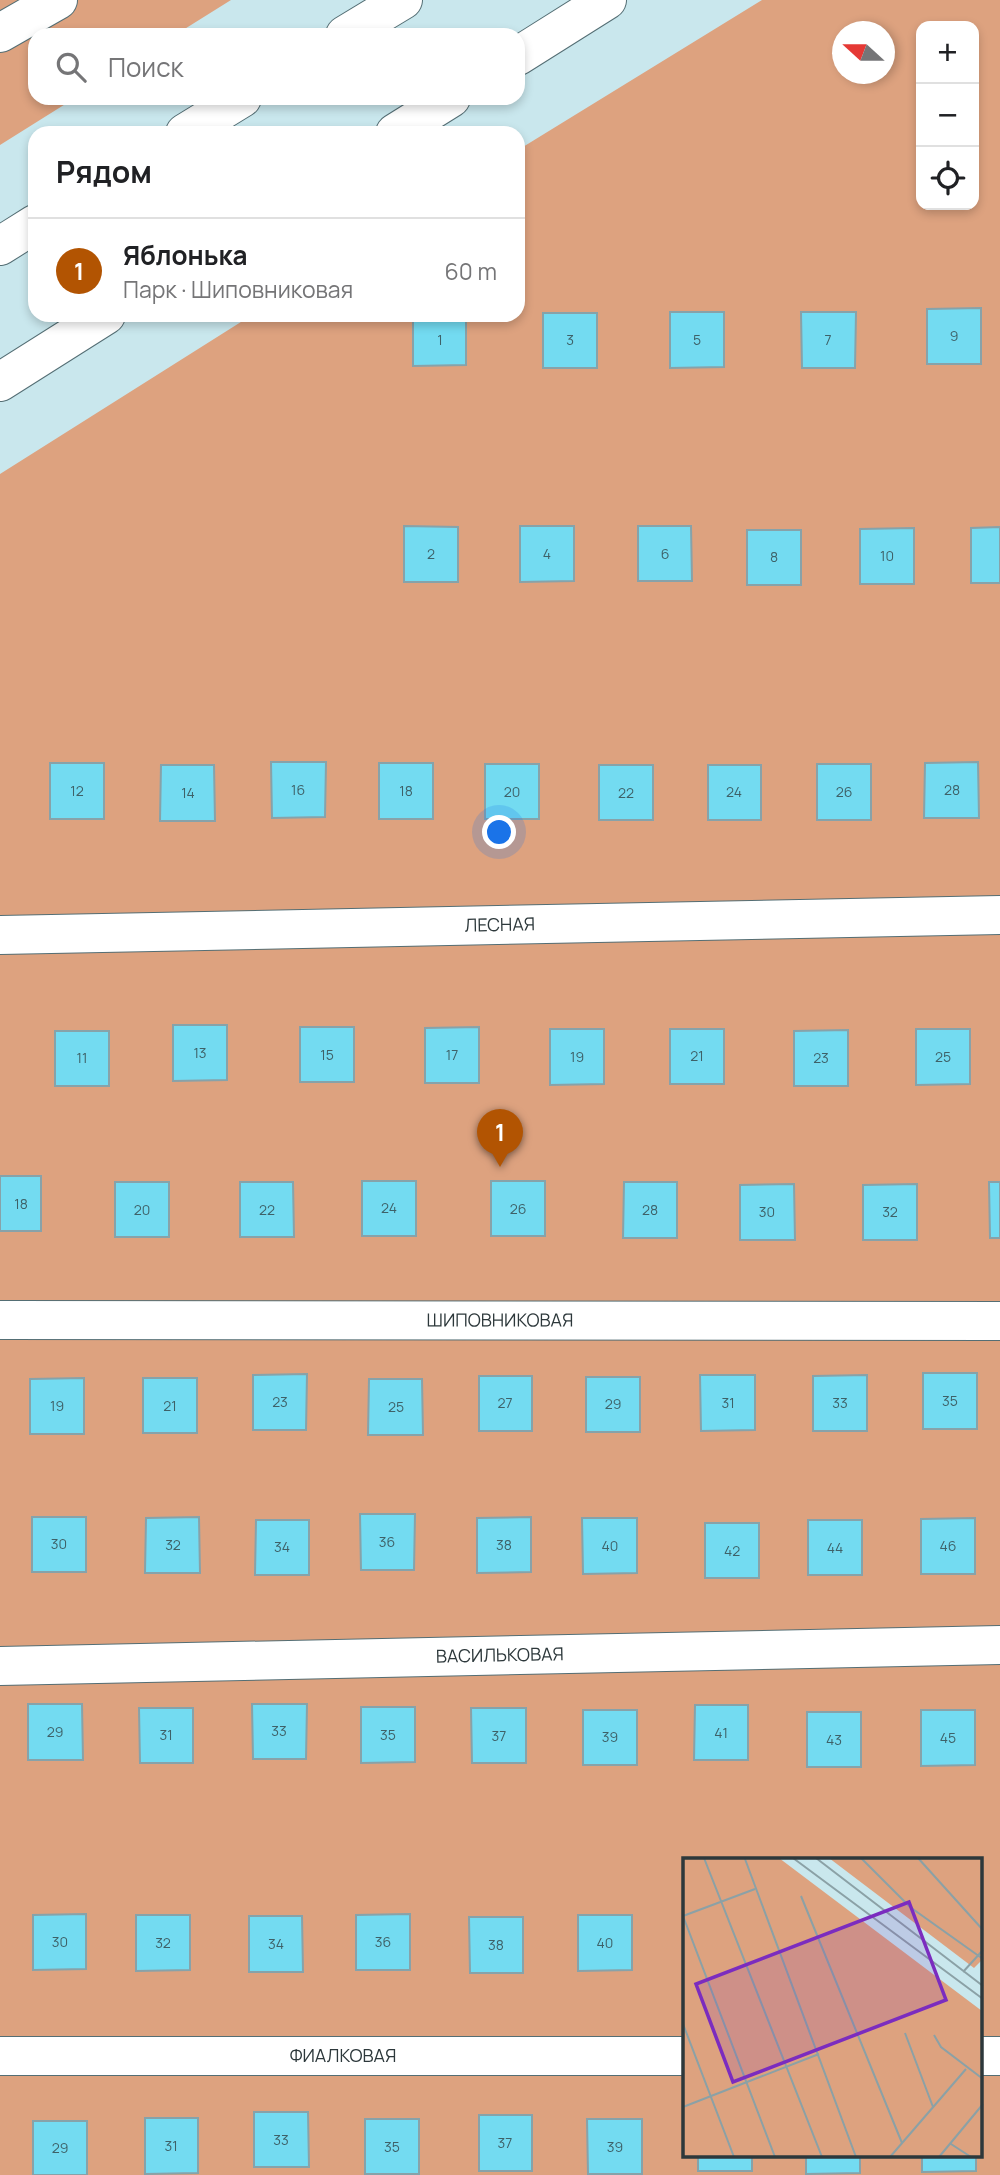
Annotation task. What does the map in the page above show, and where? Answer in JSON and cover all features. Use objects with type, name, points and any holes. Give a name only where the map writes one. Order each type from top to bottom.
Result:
[{"type":"street","points":[[0,33],[58,0]]},
{"type":"street","points":[[356,28],[402,0]]},
{"type":"street","points":[[525,52],[607,0]]},
{"type":"street","points":[[196,126],[231,105]]},
{"type":"street","points":[[406,126],[440,105]]},
{"type":"street","points":[[0,246],[28,228]]},
{"type":"street","points":[[0,382],[95,322]]},
{"type":"street","name":"ЛЕСНАЯ","points":[[0,935],[1000,915]]},
{"type":"street","name":"ШИПОВНИКОВАЯ","points":[[0,1320],[1000,1321]]},
{"type":"street","name":"ВАСИЛЬКОВАЯ","points":[[0,1666],[1000,1645]]},
{"type":"street","name":"ФИАЛКОВАЯ","points":[[0,2056],[683,2056]]},
{"type":"street","points":[[982,2056],[1000,2056]]},
{"type":"shaded area","points":[[0,0],[231,0],[186,28],[28,28],[28,105],[64,105],[0,145]]},
{"type":"shaded area","points":[[762,0],[1000,0],[1000,2175],[0,2175],[0,474],[241,322],[525,322],[525,146]]},
{"type":"building","points":[[981,308],[981,364],[927,364],[927,309]]},
{"type":"building","points":[[670,312],[724,312],[724,367],[670,368]]},
{"type":"building","points":[[801,312],[856,312],[855,368],[802,368]]},
{"type":"building","points":[[543,313],[597,313],[597,368],[543,368]]},
{"type":"building","points":[[413,322],[466,322],[466,365],[413,366]]},
{"type":"building","points":[[404,526],[458,527],[458,582],[404,582]]},
{"type":"building","points":[[520,526],[574,526],[574,581],[520,582]]},
{"type":"building","points":[[638,526],[691,526],[692,581],[638,581]]},
{"type":"building","points":[[1000,527],[1000,583],[971,583],[971,528]]},
{"type":"building","points":[[914,528],[914,584],[860,584],[860,529]]},
{"type":"building","points":[[747,530],[801,530],[801,585],[747,585]]},
{"type":"building","points":[[271,762],[326,762],[325,817],[272,818]]},
{"type":"building","points":[[978,762],[979,818],[924,818],[925,763]]},
{"type":"building","points":[[50,763],[104,763],[104,819],[50,819]]},
{"type":"building","points":[[379,763],[433,763],[433,819],[379,819]]},
{"type":"building","points":[[485,764],[539,764],[539,819],[485,819]]},
{"type":"building","points":[[817,764],[871,764],[871,820],[817,820]]},
{"type":"building","points":[[161,765],[214,765],[215,821],[160,821]]},
{"type":"building","points":[[599,765],[653,765],[653,820],[599,820]]},
{"type":"building","points":[[708,765],[761,765],[761,820],[708,820]]},
{"type":"building","points":[[173,1025],[227,1025],[227,1080],[173,1081]]},
{"type":"building","points":[[300,1027],[354,1027],[354,1082],[300,1082]]},
{"type":"building","points":[[479,1027],[479,1083],[425,1083],[425,1028]]},
{"type":"building","points":[[550,1029],[604,1029],[604,1084],[550,1085]]},
{"type":"building","points":[[670,1029],[724,1029],[724,1084],[670,1084]]},
{"type":"building","points":[[916,1029],[970,1029],[970,1084],[916,1085]]},
{"type":"building","points":[[848,1030],[848,1086],[794,1086],[794,1031]]},
{"type":"building","points":[[55,1031],[109,1031],[109,1086],[55,1086]]},
{"type":"building","points":[[0,1176],[41,1176],[41,1231],[0,1231]]},
{"type":"building","points":[[362,1181],[416,1181],[416,1236],[362,1236]]},
{"type":"building","points":[[491,1181],[545,1181],[545,1236],[491,1236]]},
{"type":"building","points":[[115,1182],[169,1182],[169,1237],[115,1237]]},
{"type":"building","points":[[240,1182],[293,1182],[294,1237],[240,1237]]},
{"type":"building","points":[[624,1182],[677,1182],[677,1238],[623,1238]]},
{"type":"building","points":[[989,1182],[1000,1182],[1000,1238],[990,1238]]},
{"type":"building","points":[[794,1184],[795,1240],[740,1240],[740,1185]]},
{"type":"building","points":[[917,1184],[917,1240],[863,1240],[863,1185]]},
{"type":"building","points":[[923,1373],[977,1373],[977,1429],[923,1429]]},
{"type":"building","points":[[307,1374],[306,1430],[253,1430],[253,1375]]},
{"type":"building","points":[[700,1375],[755,1375],[755,1430],[701,1431]]},
{"type":"building","points":[[867,1375],[867,1431],[813,1431],[813,1376]]},
{"type":"building","points":[[479,1376],[532,1376],[532,1431],[479,1431]]},
{"type":"building","points":[[586,1377],[640,1377],[640,1432],[586,1432]]},
{"type":"building","points":[[84,1378],[84,1434],[30,1434],[30,1379]]},
{"type":"building","points":[[143,1378],[197,1378],[197,1433],[143,1433]]},
{"type":"building","points":[[369,1379],[422,1379],[423,1435],[368,1435]]},
{"type":"building","points":[[360,1514],[415,1514],[414,1570],[361,1570]]},
{"type":"building","points":[[32,1517],[86,1517],[86,1572],[32,1572]]},
{"type":"building","points":[[199,1517],[200,1573],[145,1573],[146,1518]]},
{"type":"building","points":[[531,1517],[531,1572],[477,1573],[477,1518]]},
{"type":"building","points":[[582,1518],[637,1518],[637,1573],[583,1574]]},
{"type":"building","points":[[975,1518],[975,1574],[921,1574],[921,1519]]},
{"type":"building","points":[[256,1520],[309,1520],[309,1575],[255,1575]]},
{"type":"building","points":[[808,1520],[862,1520],[862,1575],[808,1575]]},
{"type":"building","points":[[705,1523],[759,1523],[759,1578],[705,1578]]},
{"type":"building","points":[[28,1704],[82,1704],[83,1760],[28,1760]]},
{"type":"building","points":[[252,1704],[307,1704],[306,1759],[253,1759]]},
{"type":"building","points":[[695,1705],[748,1705],[748,1760],[694,1760]]},
{"type":"building","points":[[361,1707],[415,1707],[415,1762],[361,1763]]},
{"type":"building","points":[[139,1708],[193,1708],[193,1763],[140,1763]]},
{"type":"building","points":[[471,1708],[526,1708],[526,1763],[472,1763]]},
{"type":"building","points":[[583,1710],[637,1710],[637,1765],[583,1765]]},
{"type":"building","points":[[921,1710],[975,1710],[975,1765],[921,1766]]},
{"type":"building","points":[[807,1712],[861,1712],[861,1767],[807,1767]]},
{"type":"building","points":[[86,1914],[86,1969],[33,1970],[33,1915]]},
{"type":"building","points":[[410,1914],[410,1970],[356,1970],[356,1915]]},
{"type":"building","points":[[136,1915],[190,1915],[190,1970],[136,1971]]},
{"type":"building","points":[[578,1915],[632,1915],[632,1970],[578,1971]]},
{"type":"building","points":[[249,1916],[302,1916],[303,1972],[249,1972]]},
{"type":"building","points":[[469,1917],[523,1917],[523,1973],[470,1973]]},
{"type":"building","points":[[254,2112],[308,2112],[309,2167],[254,2167]]},
{"type":"building","points":[[479,2115],[532,2115],[532,2171],[479,2171]]},
{"type":"building","points":[[145,2118],[198,2118],[198,2173],[145,2174]]},
{"type":"building","points":[[365,2119],[419,2119],[419,2174],[365,2174]]},
{"type":"building","points":[[587,2119],[642,2119],[642,2174],[588,2174]]},
{"type":"building","points":[[33,2121],[87,2121],[87,2175],[33,2175]]},
{"type":"building","points":[[698,2158],[752,2158],[752,2171],[698,2171]]},
{"type":"building","points":[[806,2158],[860,2158],[860,2173],[806,2174]]},
{"type":"building","points":[[922,2158],[976,2158],[976,2171],[922,2172]]},
{"type":"place","name":"Яблонька","points":[[500,1167]]}]
